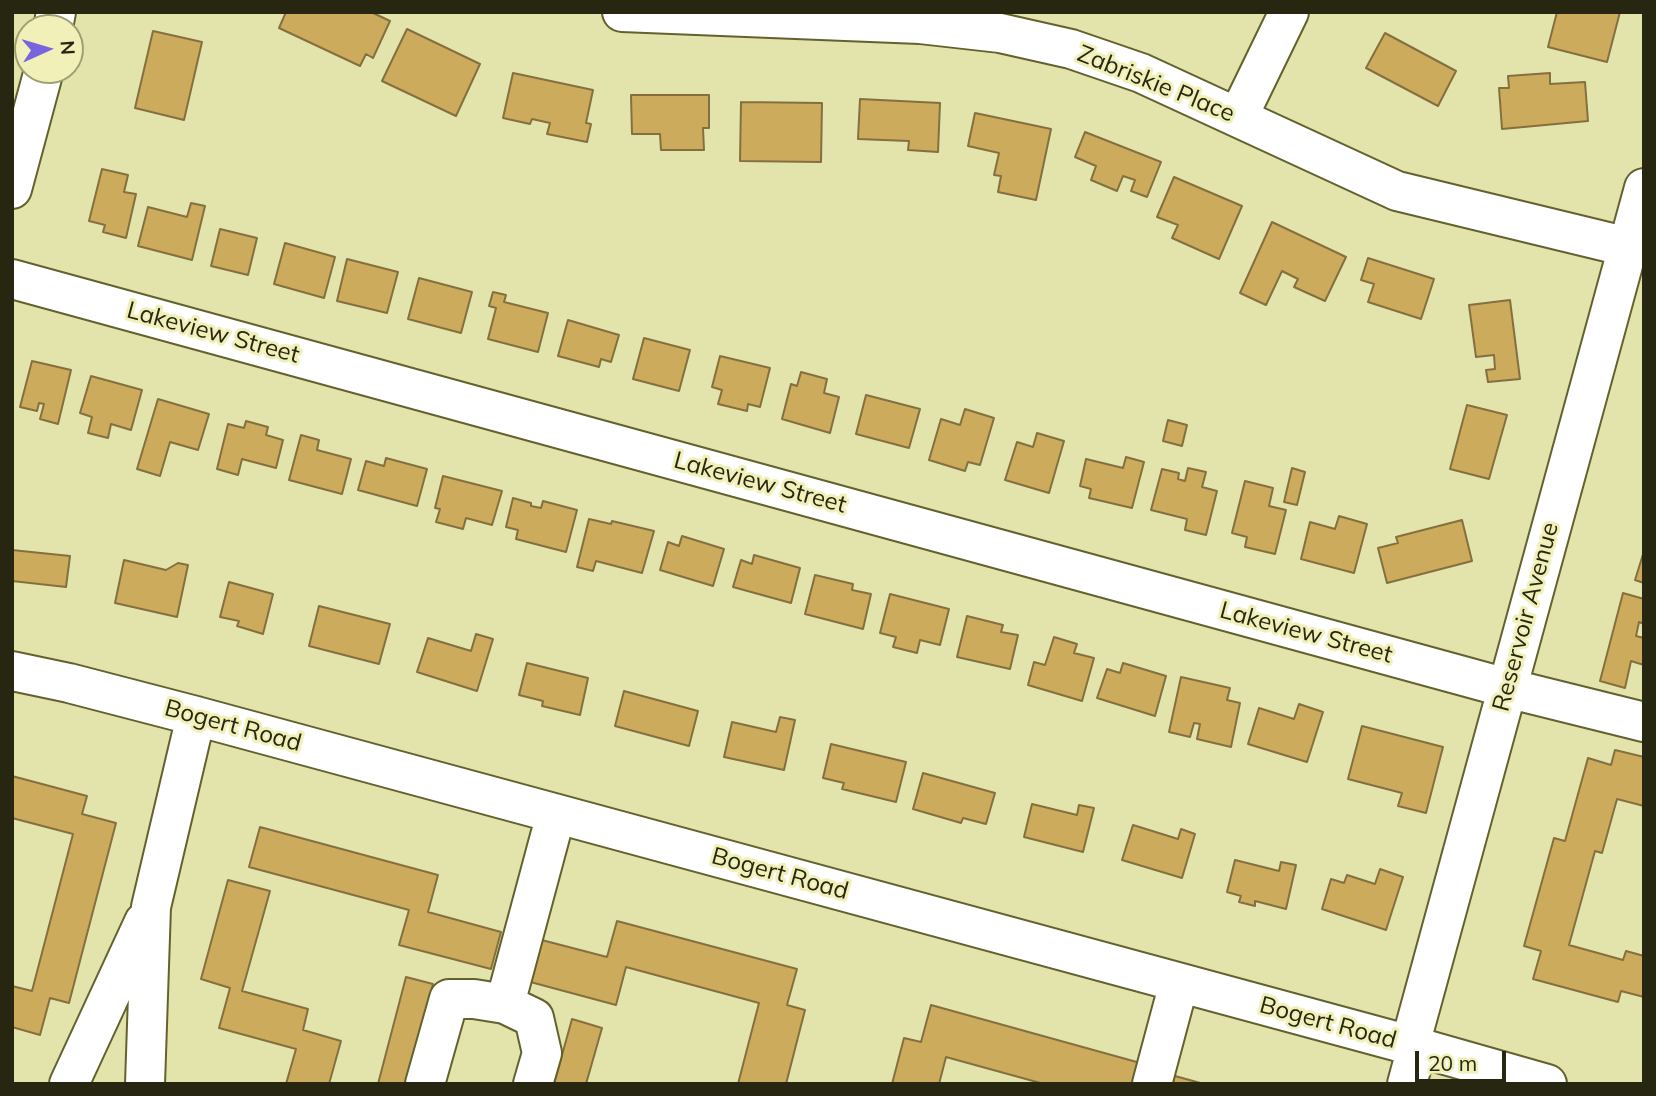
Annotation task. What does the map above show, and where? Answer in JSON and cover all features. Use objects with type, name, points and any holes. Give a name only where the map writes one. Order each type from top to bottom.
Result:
[{"type":"street","name":"Zabriskie Place","points":[[622,12],[920,24],[1000,33],[1071,50],[1141,73],[1398,191],[1628,247]]},
{"type":"street","points":[[1238,117],[1289,12]]},
{"type":"street","points":[[12,189],[40,84]]},
{"type":"street","name":"Reservoir Avenue","points":[[1407,1084],[1414,1046],[1507,688],[1644,188]]},
{"type":"street","name":"Lakeview Street","points":[[12,279],[1507,688],[1644,722]]},
{"type":"street","name":"Bogert Road","points":[[12,671],[69,682],[196,716],[1547,1084]]},
{"type":"street","points":[[145,1084],[151,907],[196,716]]},
{"type":"street","points":[[505,1004],[556,814]]},
{"type":"street","points":[[69,1084],[151,907]]},
{"type":"street","points":[[1153,1084],[1179,983]]},
{"type":"street","points":[[425,1084],[449,999],[474,999],[505,1004],[534,1018],[542,1053],[533,1084]]},
{"type":"building","points":[[286,12],[371,12],[390,21],[373,58],[366,54],[360,66],[279,28]]},
{"type":"building","points":[[1557,12],[1620,12],[1607,62],[1548,47]]},
{"type":"building","points":[[407,29],[480,64],[456,116],[382,81]]},
{"type":"building","points":[[153,31],[202,42],[184,120],[135,108]]},
{"type":"building","points":[[1385,33],[1456,71],[1438,106],[1366,68]]},
{"type":"building","points":[[513,73],[593,90],[586,123],[591,124],[587,142],[547,134],[550,123],[532,119],[530,124],[503,118]]},
{"type":"building","points":[[1550,73],[1550,84],[1585,82],[1588,121],[1502,129],[1499,88],[1509,88],[1508,76]]},
{"type":"building","points":[[631,95],[709,95],[709,128],[703,128],[704,150],[661,150],[660,134],[632,134]]},
{"type":"building","points":[[860,99],[940,103],[938,152],[908,150],[909,141],[858,139]]},
{"type":"building","points":[[741,102],[822,103],[821,162],[740,161]]},
{"type":"building","points":[[975,113],[1051,129],[1036,200],[998,192],[1001,176],[994,175],[999,153],[968,146]]},
{"type":"building","points":[[1085,132],[1161,162],[1147,197],[1131,191],[1135,180],[1123,176],[1117,191],[1091,180],[1096,166],[1075,157]]},
{"type":"building","points":[[102,169],[128,175],[124,192],[136,194],[126,238],[103,232],[105,225],[89,221]]},
{"type":"building","points":[[1174,177],[1242,206],[1219,259],[1172,238],[1178,225],[1157,217]]},
{"type":"building","points":[[191,203],[205,206],[192,260],[138,246],[148,207],[187,217]]},
{"type":"building","points":[[1272,222],[1346,257],[1325,301],[1294,287],[1298,279],[1282,271],[1266,305],[1240,293]]},
{"type":"building","points":[[220,229],[257,238],[248,275],[211,266]]},
{"type":"building","points":[[285,243],[335,257],[324,298],[274,284]]},
{"type":"building","points":[[1368,258],[1434,279],[1421,319],[1368,302],[1374,284],[1361,280]]},
{"type":"building","points":[[347,259],[398,272],[387,313],[337,301]]},
{"type":"building","points":[[419,278],[472,292],[461,333],[408,319]]},
{"type":"building","points":[[493,292],[506,295],[504,302],[548,313],[538,352],[488,339],[496,308],[489,306]]},
{"type":"building","points":[[1510,300],[1520,379],[1488,382],[1486,370],[1495,369],[1494,355],[1476,357],[1469,305]]},
{"type":"building","points":[[568,320],[619,335],[611,362],[601,359],[599,367],[558,356]]},
{"type":"building","points":[[644,338],[690,350],[679,391],[633,379]]},
{"type":"building","points":[[720,356],[770,368],[760,407],[748,404],[747,411],[718,404],[722,390],[712,387]]},
{"type":"building","points":[[32,361],[71,370],[58,424],[40,419],[44,404],[39,403],[37,411],[20,407]]},
{"type":"building","points":[[801,372],[827,379],[824,393],[839,397],[830,433],[782,419],[791,384],[797,386]]},
{"type":"building","points":[[91,376],[142,390],[131,430],[111,424],[108,438],[88,433],[92,417],[80,413]]},
{"type":"building","points":[[866,395],[920,409],[909,448],[856,434]]},
{"type":"building","points":[[158,399],[209,414],[198,450],[170,442],[160,476],[137,469]]},
{"type":"building","points":[[1467,405],[1507,415],[1489,479],[1450,469]]},
{"type":"building","points":[[965,409],[994,418],[980,465],[968,462],[965,471],[929,460],[941,419],[960,425]]},
{"type":"building","points":[[1168,420],[1187,425],[1182,446],[1163,441]]},
{"type":"building","points":[[246,421],[268,427],[266,435],[283,440],[276,468],[242,459],[238,475],[217,469],[228,424],[244,428]]},
{"type":"building","points":[[1037,433],[1064,441],[1049,493],[1005,480],[1017,442],[1033,447]]},
{"type":"building","points":[[301,435],[319,440],[317,450],[351,459],[342,494],[289,480]]},
{"type":"building","points":[[1126,457],[1144,462],[1132,508],[1089,498],[1091,489],[1080,486],[1086,459],[1123,468]]},
{"type":"building","points":[[386,458],[427,469],[417,506],[358,490],[366,461],[384,466]]},
{"type":"building","points":[[1188,468],[1206,472],[1202,487],[1217,491],[1206,535],[1185,530],[1187,519],[1151,510],[1162,469],[1179,473],[1178,479],[1185,481]]},
{"type":"building","points":[[1292,468],[1305,472],[1297,505],[1284,502]]},
{"type":"building","points":[[443,476],[502,491],[492,525],[466,518],[463,529],[436,522],[440,509],[435,508]]},
{"type":"building","points":[[1245,481],[1273,488],[1269,506],[1286,510],[1275,554],[1245,547],[1247,537],[1232,533]]},
{"type":"building","points":[[513,498],[541,508],[543,501],[577,510],[566,552],[516,539],[518,530],[506,527]]},
{"type":"building","points":[[1339,516],[1367,524],[1354,573],[1301,559],[1310,522],[1335,529]]},
{"type":"building","points":[[589,519],[611,524],[612,521],[654,531],[642,573],[596,561],[593,571],[577,567]]},
{"type":"building","points":[[1462,520],[1472,561],[1387,583],[1378,548],[1398,543],[1396,537]]},
{"type":"building","points":[[682,536],[724,549],[713,586],[660,570],[668,542],[679,546]]},
{"type":"building","points":[[12,550],[70,556],[66,587],[12,581]]},
{"type":"building","points":[[1644,551],[1644,583],[1635,580]]},
{"type":"building","points":[[754,555],[800,568],[791,603],[733,587],[741,560],[752,564]]},
{"type":"building","points":[[124,560],[166,570],[178,563],[188,565],[177,617],[115,603]]},
{"type":"building","points":[[815,575],[853,584],[852,590],[871,594],[863,629],[805,614]]},
{"type":"building","points":[[229,582],[273,594],[263,634],[237,626],[239,621],[220,617]]},
{"type":"building","points":[[1623,593],[1644,599],[1644,624],[1639,622],[1636,636],[1644,638],[1644,665],[1631,661],[1625,688],[1600,681]]},
{"type":"building","points":[[890,594],[949,609],[940,645],[920,640],[917,653],[893,647],[896,637],[880,633]]},
{"type":"building","points":[[319,606],[390,624],[379,664],[309,646]]},
{"type":"building","points":[[967,616],[1003,625],[1001,632],[1018,635],[1010,669],[957,657]]},
{"type":"building","points":[[476,634],[493,639],[477,691],[417,672],[428,638],[471,651]]},
{"type":"building","points":[[1054,637],[1077,644],[1074,653],[1094,658],[1082,701],[1028,685],[1034,662],[1045,665]]},
{"type":"building","points":[[527,663],[588,678],[580,715],[542,706],[543,701],[519,695]]},
{"type":"building","points":[[1123,663],[1166,676],[1155,716],[1097,698],[1107,669],[1120,673]]},
{"type":"building","points":[[1181,677],[1230,688],[1227,700],[1240,703],[1231,747],[1197,739],[1200,724],[1194,723],[1190,737],[1169,732]]},
{"type":"building","points":[[624,691],[698,711],[689,746],[615,726]]},
{"type":"building","points":[[1299,704],[1323,712],[1307,762],[1248,744],[1259,708],[1294,719]]},
{"type":"building","points":[[780,717],[795,720],[784,770],[724,757],[732,722],[776,732]]},
{"type":"building","points":[[1362,726],[1443,747],[1426,813],[1398,806],[1402,793],[1348,779]]},
{"type":"building","points":[[831,744],[906,762],[896,802],[842,789],[844,783],[823,778]]},
{"type":"building","points":[[1615,750],[1644,757],[1644,806],[1617,799],[1602,853],[1595,851],[1569,945],[1623,960],[1626,951],[1644,956],[1644,997],[1621,991],[1618,1002],[1533,979],[1541,951],[1524,946],[1554,838],[1565,841],[1588,758],[1611,765]]},
{"type":"building","points":[[923,773],[995,793],[986,824],[963,818],[961,823],[913,809]]},
{"type":"building","points":[[12,776],[87,796],[82,814],[116,823],[69,1003],[50,998],[40,1035],[12,1027],[12,986],[32,991],[73,834],[12,818]]},
{"type":"building","points":[[1032,804],[1077,815],[1079,805],[1094,808],[1083,852],[1024,837]]},
{"type":"building","points":[[1133,825],[1178,839],[1181,829],[1195,834],[1182,878],[1122,860]]},
{"type":"building","points":[[260,827],[438,875],[428,912],[501,932],[491,969],[399,945],[409,910],[249,867]]},
{"type":"building","points":[[1235,860],[1279,871],[1281,862],[1296,865],[1286,909],[1255,901],[1255,906],[1239,902],[1241,896],[1227,892]]},
{"type":"building","points":[[1380,869],[1403,877],[1386,930],[1322,909],[1331,879],[1344,883],[1347,875],[1375,884]]},
{"type":"building","points":[[228,880],[270,891],[242,991],[308,1009],[303,1030],[341,1041],[329,1084],[286,1084],[296,1049],[219,1028],[230,988],[201,979]]},
{"type":"building","points":[[617,921],[797,969],[787,1005],[805,1010],[786,1084],[738,1084],[759,1003],[626,967],[616,1005],[523,980],[534,938],[607,957]]},
{"type":"building","points":[[406,977],[433,984],[407,1084],[378,1084]]},
{"type":"building","points":[[931,1005],[1144,1064],[1139,1084],[1044,1084],[946,1057],[939,1084],[892,1084],[904,1038],[921,1042]]},
{"type":"building","points":[[572,1019],[602,1028],[586,1084],[554,1084]]},
{"type":"building","points":[[1175,1076],[1204,1084],[1172,1084]]}]
